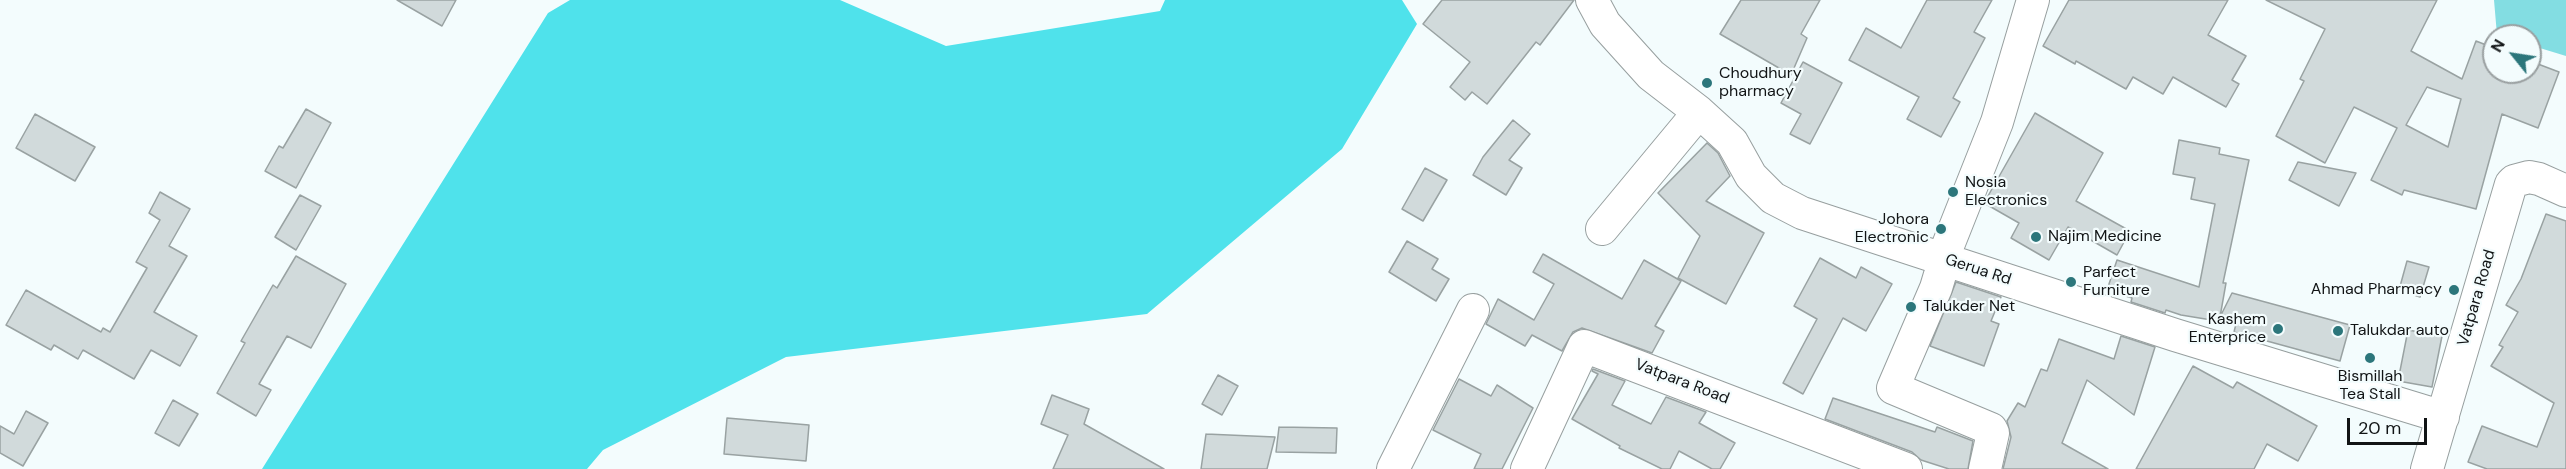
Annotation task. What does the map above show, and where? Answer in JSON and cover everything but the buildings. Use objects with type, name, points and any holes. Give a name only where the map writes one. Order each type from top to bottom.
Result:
[{"type":"street","points":[[1985,469],[1993,433],[1991,429],[1893,389],[1936,288],[1942,268],[1942,258],[1997,122],[2033,0]]},
{"type":"street","name":"Gerua Rd","points":[[1604,8],[1651,75],[1699,112],[1732,142],[1751,176],[1773,198],[1802,213],[2175,335],[2443,417]]},
{"type":"street","points":[[1602,229],[1699,112]]},
{"type":"street","name":"Vatpara Road","points":[[2427,469],[2511,184],[2529,177],[2566,191]]},
{"type":"street","points":[[1393,469],[1473,310]]},
{"type":"street","name":"Vatpara Road","points":[[1527,469],[1584,346],[1906,469]]},
{"type":"shaded area","points":[[570,0],[840,0],[946,46],[1160,11],[1165,0],[1402,0],[1417,24],[1342,149],[1147,314],[786,357],[603,450],[587,469],[262,469],[548,13]]},
{"type":"shaded area","points":[[2494,0],[2566,0],[2566,56],[2542,49],[2542,24],[2496,24]]},
{"type":"place","name":"Choudhury pharmacy","points":[[1707,83]]},
{"type":"place","name":"Nosia Electronics","points":[[1953,192]]},
{"type":"place","name":"Johora Electronic","points":[[1941,229]]},
{"type":"place","name":"Najim Medicine","points":[[2036,237]]},
{"type":"place","name":"Parfect Furniture","points":[[2071,282]]},
{"type":"place","name":"Ahmad Pharmacy","points":[[2454,290]]},
{"type":"place","name":"Talukder Net","points":[[1911,307]]},
{"type":"place","name":"Kashem Enterprice","points":[[2278,329]]},
{"type":"place","name":"Talukdar auto","points":[[2338,331]]},
{"type":"place","name":"Bismillah Tea Stall","points":[[2370,358]]}]
